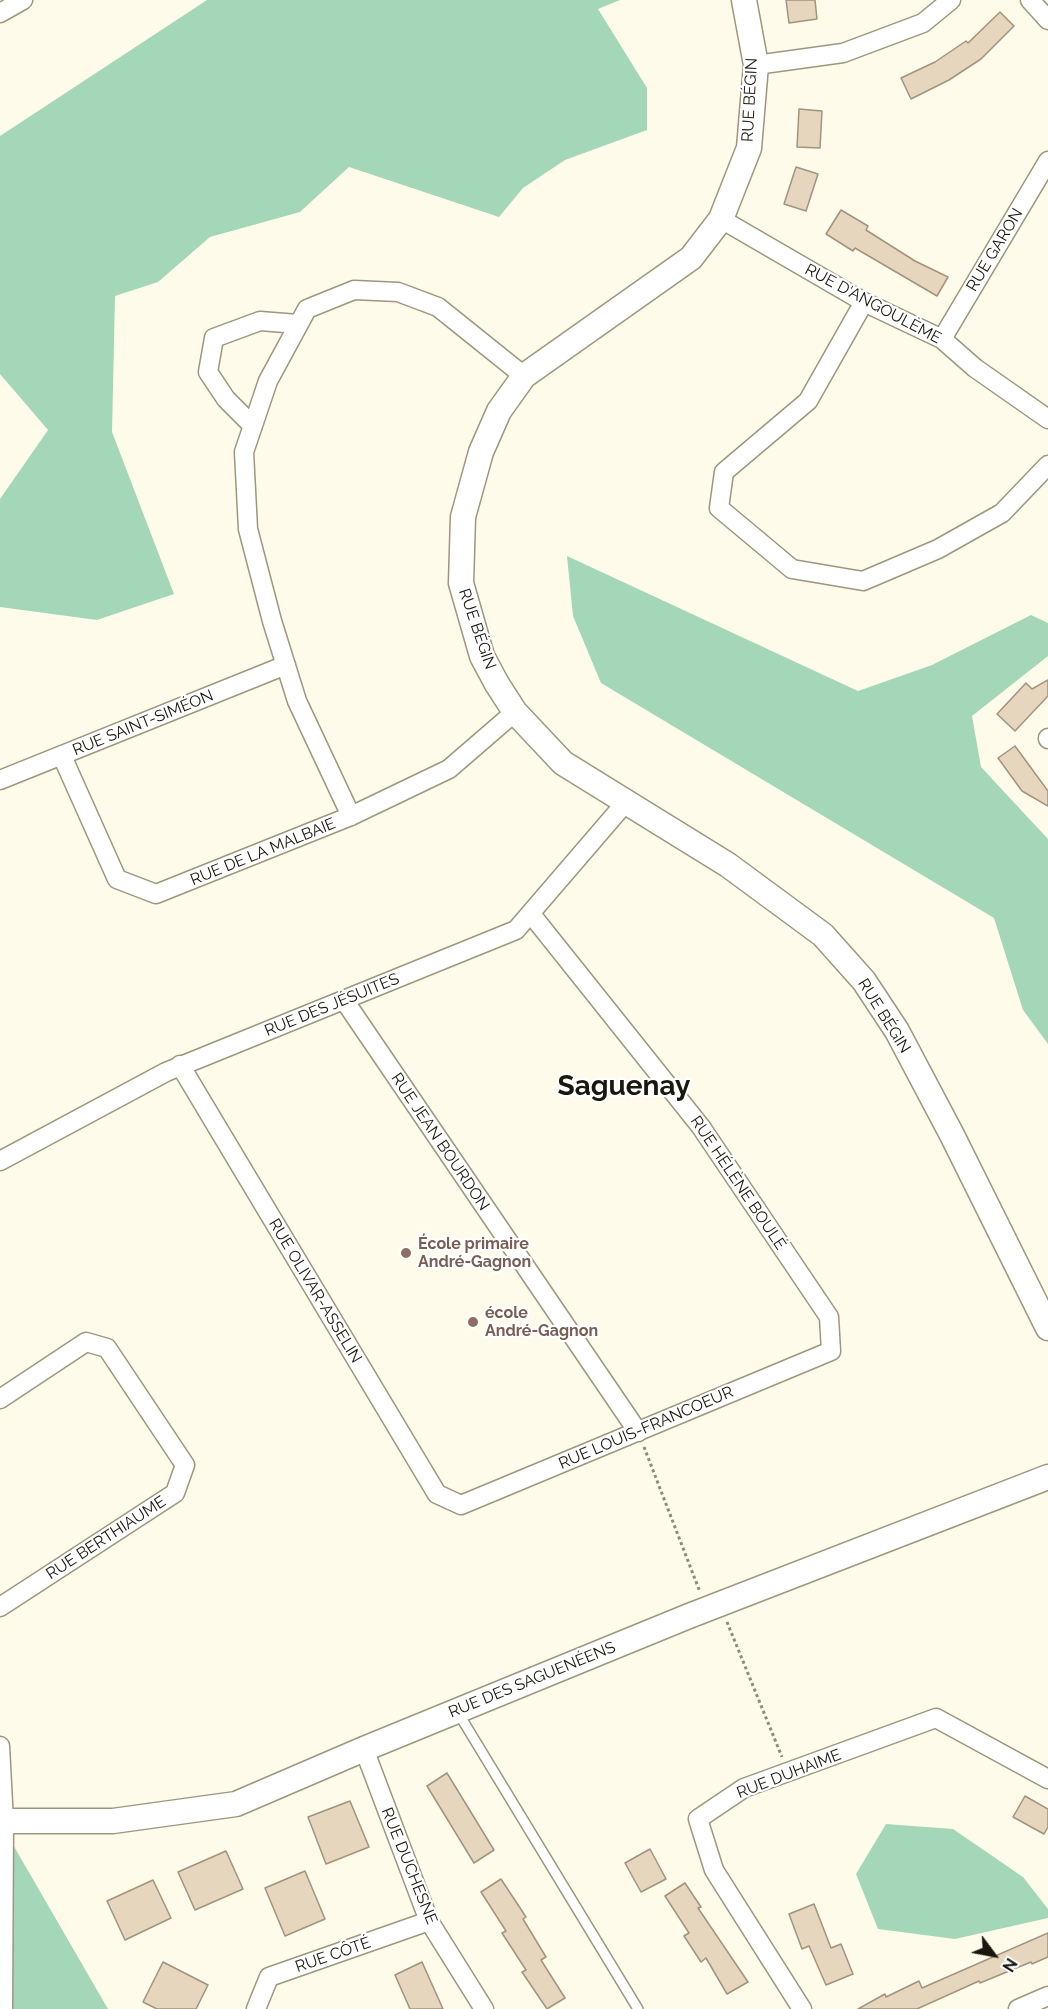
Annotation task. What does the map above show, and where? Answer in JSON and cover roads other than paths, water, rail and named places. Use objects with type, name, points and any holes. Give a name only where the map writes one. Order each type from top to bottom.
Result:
[{"type":"street","points":[[0,14],[23,0]]},
{"type":"street","name":"RUE BÉGIN","points":[[744,0],[756,64],[749,148],[721,219],[691,258],[524,376],[499,411],[481,452],[463,517],[460,583],[482,656],[515,712],[563,763],[728,865],[823,935],[864,981],[897,1031],[952,1134],[1048,1328]]},
{"type":"street","points":[[756,64],[843,53],[923,23],[951,0]]},
{"type":"street","points":[[1030,0],[1048,20]]},
{"type":"street","name":"RUE GARON","points":[[942,339],[1048,161]]},
{"type":"street","name":"RUE D'ANGOULÈME","points":[[721,219],[864,302],[942,339],[975,368],[1048,419]]},
{"type":"street","points":[[351,816],[297,701],[248,529],[244,452],[268,381],[307,309],[354,290],[398,292],[438,307],[524,376]]},
{"type":"street","points":[[864,302],[808,401],[724,472],[719,508],[792,568],[862,581],[938,549],[1002,513],[1048,465]]},
{"type":"street","points":[[253,426],[226,399],[208,372],[214,338],[260,321],[298,324]]},
{"type":"street","name":"RUE SAINT-SIMÉON","points":[[0,780],[286,665]]},
{"type":"street","name":"RUE DE LA MALBAIE","points":[[62,756],[117,879],[156,894],[351,816],[449,769],[515,712]]},
{"type":"street","name":"RUE DES JÉSUITES","points":[[0,1161],[180,1065],[516,930],[626,802]]},
{"type":"street","name":"RUE HÉLÈNE BOULÉ","points":[[531,914],[701,1127],[829,1317],[831,1351]]},
{"type":"street","name":"RUE JEAN BOURDON","points":[[344,1000],[638,1432]]},
{"type":"street","name":"RUE OLIVAR-ASSELIN","points":[[180,1065],[437,1494],[461,1505]]},
{"type":"street","name":"RUE BERTHIAUME","points":[[0,1399],[86,1342],[107,1347],[185,1465],[174,1493],[0,1607]]},
{"type":"street","name":"RUE LOUIS-FRANCOEUR","points":[[461,1505],[831,1351]]},
{"type":"street","name":"RUE DES SAGUENÉENS","points":[[1,1822],[113,1821],[236,1804],[713,1606],[1048,1477]]},
{"type":"street","name":"RUE DUHAIME","points":[[802,2009],[714,1870],[698,1819],[744,1788],[936,1718],[1048,1779]]},
{"type":"street","points":[[0,1746],[3,2009]]},
{"type":"street","name":"RUE DUCHESNE","points":[[364,1749],[429,1921],[484,2009]]},
{"type":"street","name":"RUE CÔTÉ","points":[[256,2009],[269,1977],[429,1921]]},
{"type":"street","points":[[1018,2009],[1048,1996]]},
{"type":"lane","points":[[457,1711],[638,2009]]},
{"type":"place","name":"École primaire André-Gagnon","points":[[406,1253]]},
{"type":"place","name":"école André-Gagnon","points":[[473,1322]]},
{"type":"district","name":"Saguenay","points":[[624,1087]]}]
